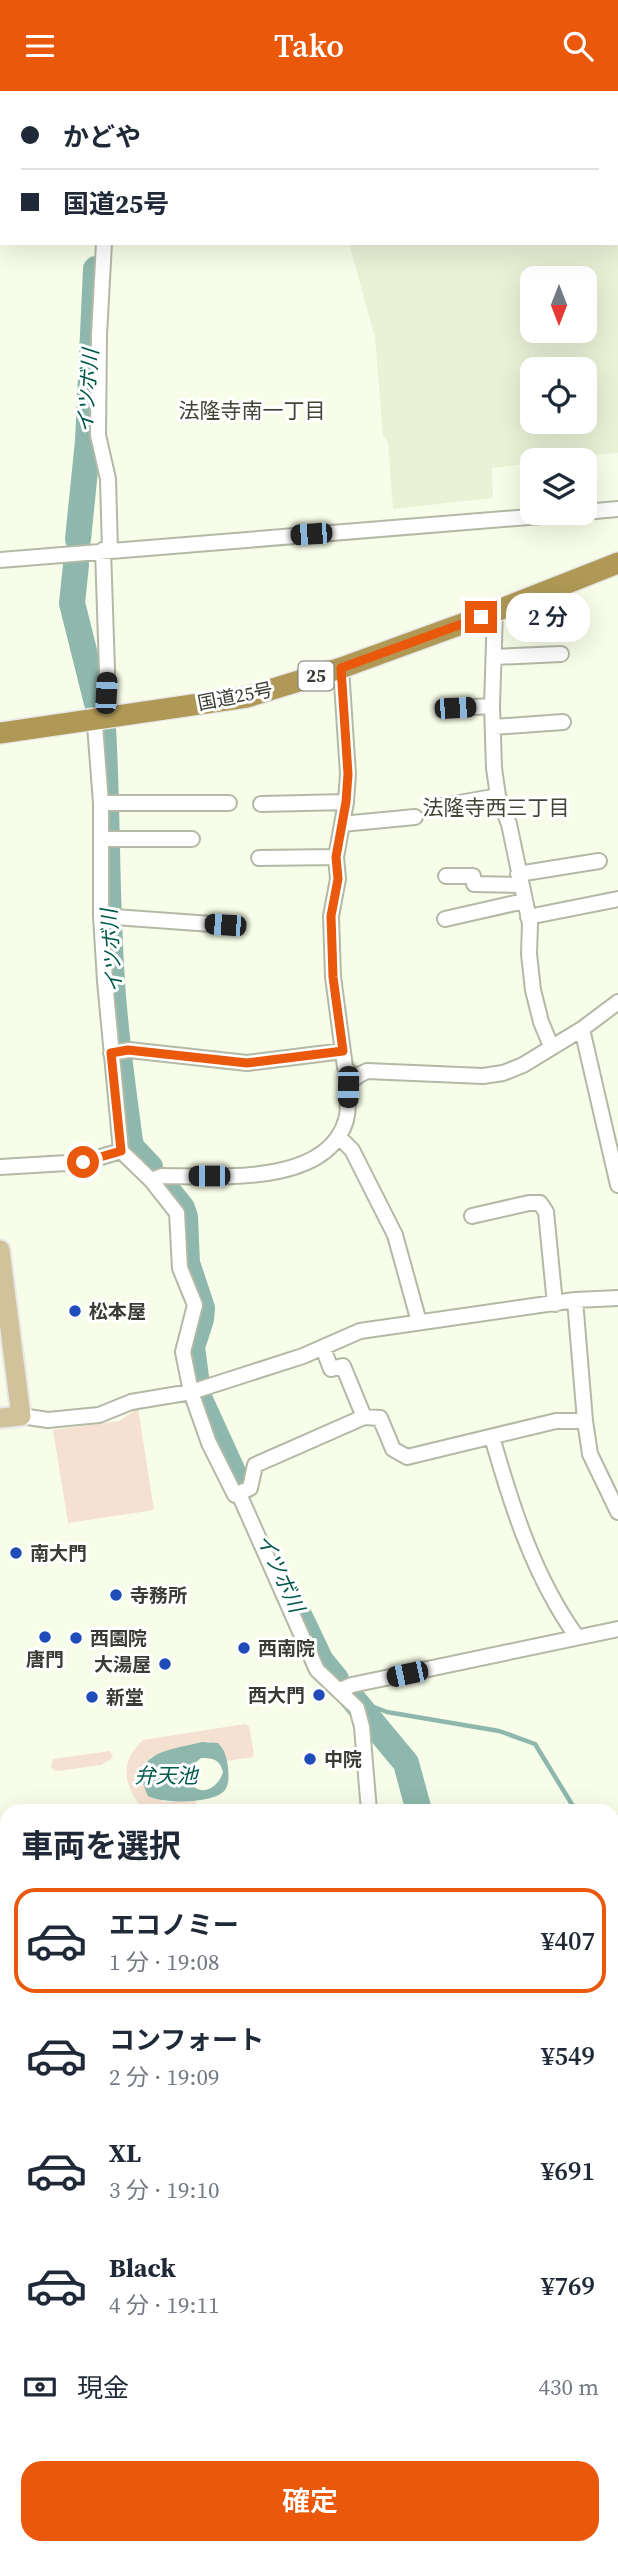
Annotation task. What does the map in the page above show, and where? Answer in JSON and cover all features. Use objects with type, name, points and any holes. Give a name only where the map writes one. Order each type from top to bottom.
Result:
[{"type":"highway","name":"国道25号","points":[[0,733],[100,721],[247,697],[341,668],[618,563]]},
{"type":"main road","points":[[0,1250],[21,1416],[0,1418]]},
{"type":"street","points":[[104,245],[98,435],[108,479],[107,670],[100,721],[107,916],[121,1151],[151,1180],[177,1213],[180,1268],[195,1305],[183,1352],[191,1392],[209,1443],[235,1495],[250,1488],[255,1465],[364,1417],[380,1418],[393,1450],[407,1457],[556,1421],[585,1421]]},
{"type":"street","points":[[597,511],[618,509]]},
{"type":"street","points":[[0,560],[520,518]]},
{"type":"street","points":[[495,611],[492,706],[498,796],[509,824],[528,917],[533,990],[541,1022],[551,1046]]},
{"type":"street","points":[[494,657],[561,654]]},
{"type":"street","points":[[341,668],[348,774],[336,857],[338,879],[331,916],[332,952],[345,1067],[353,1077]]},
{"type":"street","points":[[455,708],[492,706]]},
{"type":"street","points":[[493,727],[563,722]]},
{"type":"street","points":[[437,807],[498,796]]},
{"type":"street","points":[[261,804],[346,802]]},
{"type":"street","points":[[105,803],[229,803]]},
{"type":"street","points":[[342,824],[415,817]]},
{"type":"street","points":[[105,839],[192,838]]},
{"type":"street","points":[[259,858],[336,857]]},
{"type":"street","points":[[446,876],[474,876],[474,884],[519,880],[599,860]]},
{"type":"street","points":[[528,917],[618,899]]},
{"type":"street","points":[[445,919],[524,901]]},
{"type":"street","points":[[107,916],[225,925]]},
{"type":"street","points":[[151,1180],[162,1176],[257,1176],[289,1170],[320,1154],[340,1137],[347,1118],[348,1087],[353,1077],[367,1071],[483,1076],[503,1073],[523,1065],[582,1029],[618,1002]]},
{"type":"street","points":[[582,1029],[618,1185]]},
{"type":"street","points":[[116,1052],[247,1063],[343,1051]]},
{"type":"street","points":[[340,1137],[352,1150],[395,1235],[419,1322]]},
{"type":"street","points":[[0,1167],[83,1162],[121,1151]]},
{"type":"street","points":[[472,1216],[540,1203],[546,1212],[555,1304]]},
{"type":"street","points":[[21,1416],[48,1420],[99,1415],[131,1402],[191,1392],[323,1347],[360,1331],[575,1300],[618,1299]]},
{"type":"street","points":[[575,1300],[590,1454],[618,1513]]},
{"type":"street","points":[[323,1347],[331,1369],[343,1366],[364,1417]]},
{"type":"street","points":[[492,1437],[515,1517],[560,1613],[577,1637]]},
{"type":"street","points":[[239,1494],[317,1670],[357,1708],[362,1727],[368,1804]]},
{"type":"street","points":[[340,1690],[352,1685],[618,1629]]},
{"type":"shaded area","points":[[350,245],[618,245],[618,453],[597,455],[597,448],[520,448],[520,464],[492,468],[493,498],[393,509],[388,442],[383,436],[375,338]]},
{"type":"shaded area","points":[[138,1408],[154,1510],[68,1523],[53,1430],[119,1421]]},
{"type":"shaded area","points":[[245,1724],[249,1726],[254,1754],[253,1757],[227,1761],[226,1756],[209,1741],[150,1757],[162,1802],[195,1800],[197,1804],[139,1804],[128,1782],[127,1765],[135,1748],[143,1740]]},
{"type":"shaded area","points":[[110,1751],[113,1758],[101,1765],[58,1771],[51,1766],[53,1759]]},
{"type":"water","name":"弁天池","points":[[202,1742],[218,1743],[224,1751],[228,1771],[225,1790],[210,1798],[188,1801],[155,1799],[148,1796],[143,1781],[143,1770],[147,1762],[165,1751]],"holes":[[[201,1758],[213,1759],[222,1768],[220,1779],[210,1789],[198,1789],[190,1779],[189,1768]]]},
{"type":"waterway","name":"イツボ川","points":[[78,539],[88,441],[96,269]]},
{"type":"waterway","name":"イツボ川","points":[[76,565],[72,603],[97,703]]},
{"type":"waterway","name":"イツボ川","points":[[103,728],[110,949],[117,1041],[130,1141],[132,1148],[150,1167]]},
{"type":"waterway","name":"イツボ川","points":[[166,1188],[182,1208],[185,1217],[187,1263],[202,1308],[192,1347],[196,1377]]},
{"type":"waterway","name":"イツボ川","points":[[201,1402],[238,1483]]},
{"type":"waterway","name":"イツボ川","points":[[300,1617],[321,1661],[336,1679]]},
{"type":"waterway","name":"イツボ川","points":[[352,1698],[406,1763],[417,1804]]},
{"type":"waterway","points":[[358,1701],[387,1712],[499,1731],[535,1744],[572,1804]]},
{"type":"place","name":"松本屋","points":[[75,1311]]},
{"type":"place","name":"南大門","points":[[16,1553]]},
{"type":"place","name":"寺務所","points":[[116,1595]]},
{"type":"place","name":"唐門","points":[[45,1637]]},
{"type":"place","name":"西園院","points":[[76,1638]]},
{"type":"place","name":"西南院","points":[[244,1648]]},
{"type":"place","name":"大湯屋","points":[[165,1664]]},
{"type":"place","name":"西大門","points":[[319,1695]]},
{"type":"place","name":"新堂","points":[[92,1697]]},
{"type":"place","name":"中院","points":[[310,1759]]},
{"type":"district","name":"法隆寺南一丁目","points":[[252,411]]},
{"type":"district","name":"法隆寺西三丁目","points":[[496,808]]},
{"type":"route","points":[[83,1162],[121,1151],[111,1053],[128,1050],[247,1063],[343,1051],[333,977],[331,916],[338,879],[336,857],[348,774],[341,668],[481,617]]}]
